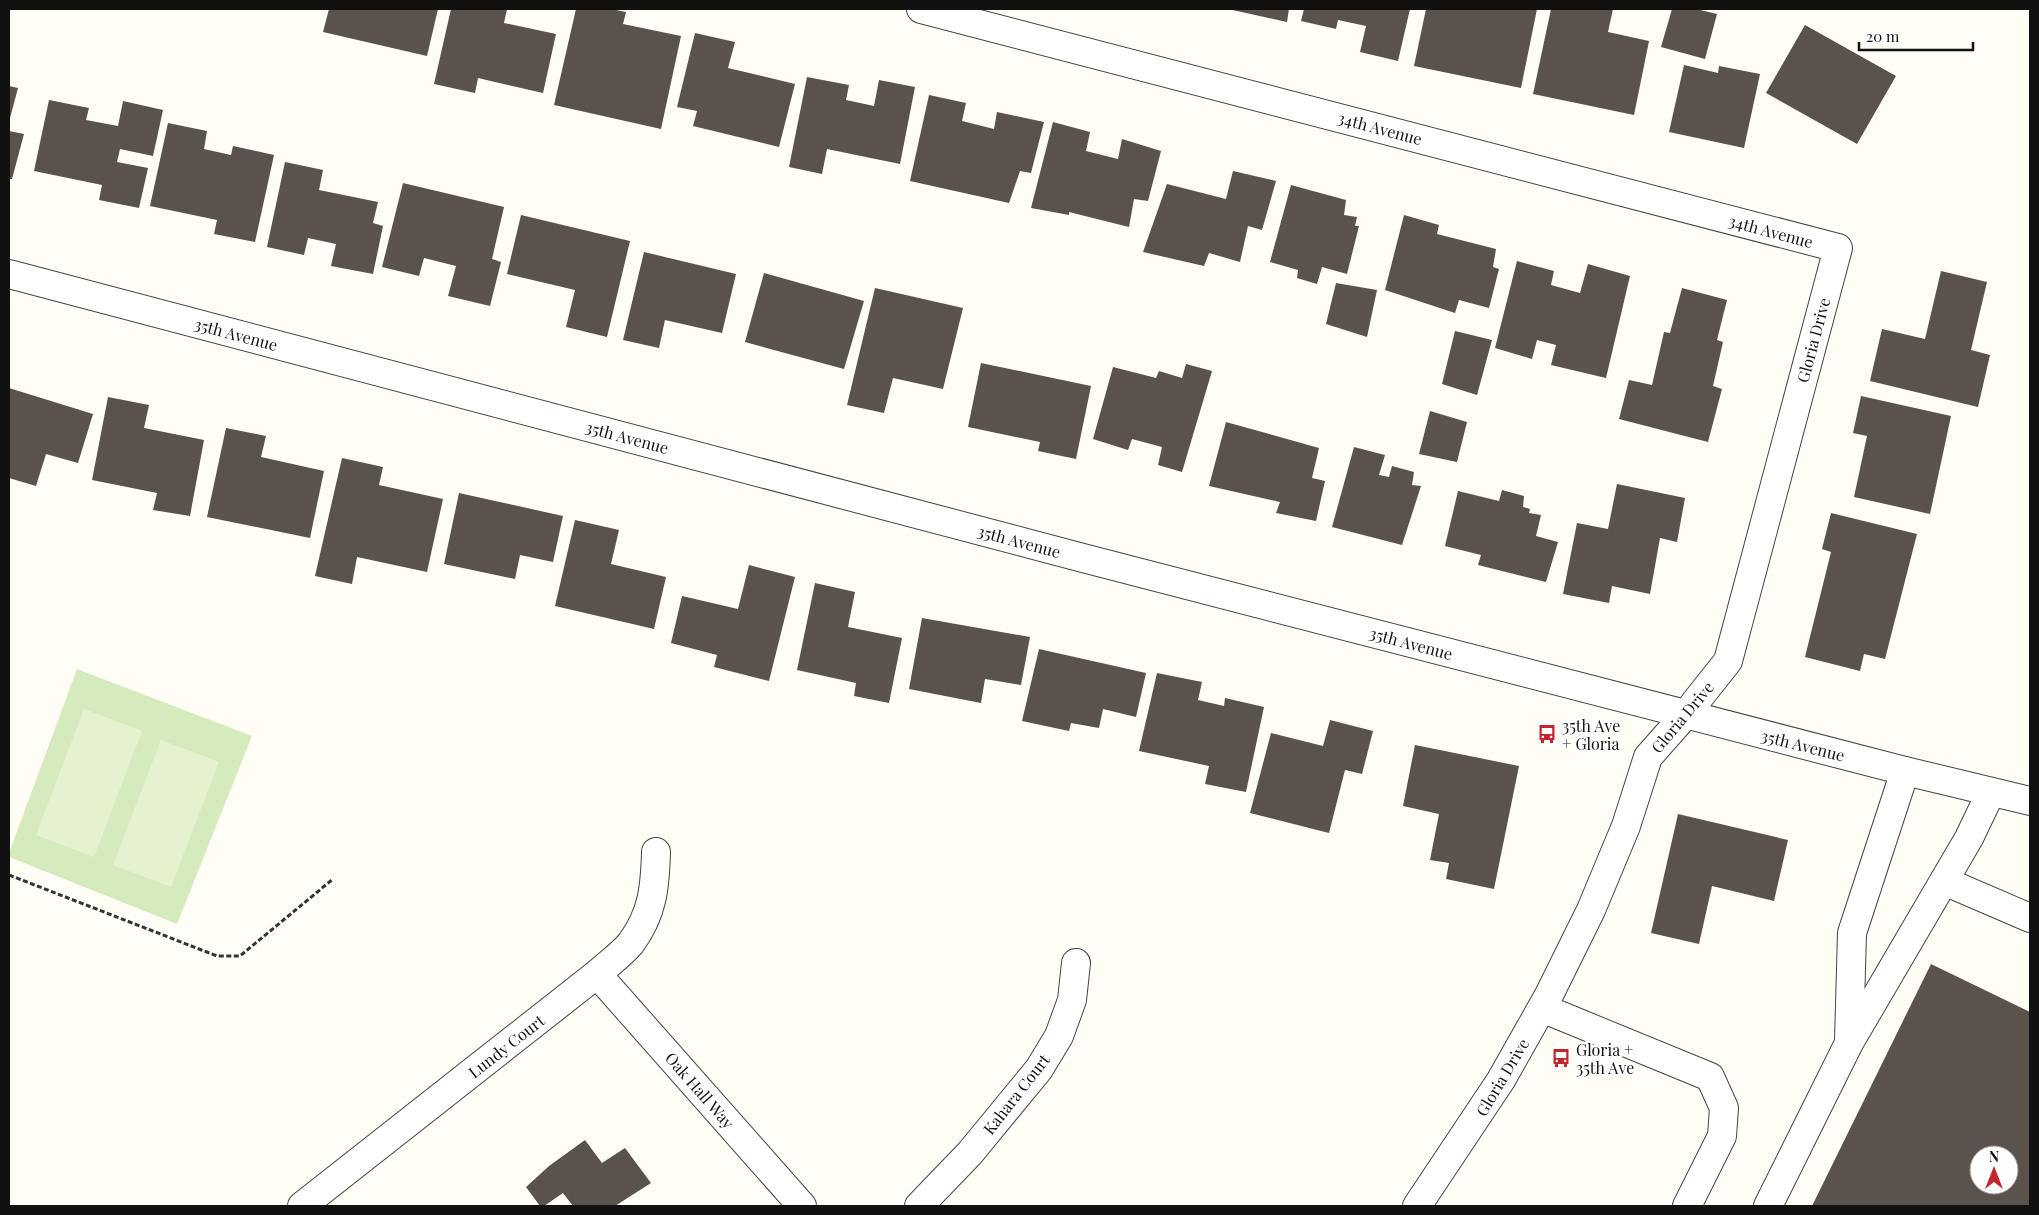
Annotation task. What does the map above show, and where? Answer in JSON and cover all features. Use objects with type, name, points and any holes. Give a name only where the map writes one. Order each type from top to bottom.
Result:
[{"type":"street","name":"34th Avenue","points":[[921,9],[1838,248]]},
{"type":"street","name":"Gloria Drive","points":[[1417,1206],[1501,1080],[1542,1008],[1591,910],[1626,826],[1648,757],[1686,714],[1728,661],[1838,248]]},
{"type":"street","name":"35th Avenue","points":[[9,274],[1082,558],[1905,771],[2030,801]]},
{"type":"street","points":[[1849,1043],[1852,933],[1905,771]]},
{"type":"street","points":[[1768,1206],[1849,1043],[1969,838],[1991,792]]},
{"type":"street","name":"Lundy Court","points":[[302,1206],[597,974],[630,944],[644,921],[655,889],[656,852]]},
{"type":"street","points":[[1944,881],[2030,918]]},
{"type":"street","name":"Kahara Court","points":[[920,1206],[970,1153],[1039,1069],[1059,1036],[1072,1000],[1076,963]]},
{"type":"street","name":"Oak Hall Way","points":[[597,974],[802,1206]]},
{"type":"street","points":[[1542,1008],[1710,1077],[1724,1108],[1722,1136],[1687,1206]]},
{"type":"path","points":[[9,875],[217,956],[240,956],[333,879]]},
{"type":"green space","points":[[77,669],[252,736],[177,924],[9,857]]},
{"type":"green space","points":[[84,709],[142,731],[94,857],[36,835]]},
{"type":"green space","points":[[161,740],[219,762],[171,887],[113,865]]},
{"type":"building","points":[[329,9],[438,9],[427,56],[323,32]]},
{"type":"building","points":[[451,9],[507,9],[504,23],[556,34],[543,93],[478,78],[475,93],[434,84]]},
{"type":"building","points":[[576,9],[611,9],[626,12],[623,24],[681,36],[661,129],[554,105]]},
{"type":"building","points":[[1228,9],[1289,9],[1287,22]]},
{"type":"building","points":[[1304,9],[1410,9],[1398,61],[1360,52],[1366,26],[1338,20],[1336,29],[1301,21]]},
{"type":"building","points":[[1426,9],[1537,9],[1521,88],[1414,66]]},
{"type":"building","points":[[1551,9],[1613,9],[1608,32],[1649,41],[1634,115],[1533,94]]},
{"type":"building","points":[[1672,9],[1696,9],[1717,14],[1705,59],[1661,47]]},
{"type":"building","points":[[1805,25],[1896,76],[1857,144],[1766,93]]},
{"type":"building","points":[[695,33],[735,42],[728,68],[795,84],[779,147],[693,126],[697,111],[677,107]]},
{"type":"building","points":[[1684,65],[1718,73],[1719,66],[1760,74],[1744,148],[1669,132]]},
{"type":"building","points":[[807,77],[849,85],[846,100],[874,106],[879,80],[915,87],[900,164],[827,149],[822,174],[789,167]]},
{"type":"building","points":[[9,86],[18,88],[9,122]]},
{"type":"building","points":[[929,95],[966,103],[962,121],[994,129],[997,112],[1044,122],[1031,173],[1020,171],[1009,203],[910,181]]},
{"type":"building","points":[[49,100],[89,108],[86,120],[118,126],[123,101],[163,110],[153,156],[120,149],[117,162],[148,168],[139,208],[99,200],[102,185],[34,171]]},
{"type":"building","points":[[1053,122],[1090,132],[1086,151],[1118,159],[1122,139],[1161,151],[1148,201],[1134,199],[1129,227],[1069,212],[1069,215],[1031,208]]},
{"type":"building","points":[[168,123],[207,131],[204,149],[231,155],[233,146],[274,155],[255,242],[214,234],[217,220],[150,206]]},
{"type":"building","points":[[9,131],[24,134],[12,179],[9,179]]},
{"type":"building","points":[[285,162],[323,170],[319,190],[378,202],[373,223],[383,226],[373,274],[331,266],[336,244],[308,238],[304,255],[267,247]]},
{"type":"building","points":[[1233,171],[1276,181],[1262,230],[1248,226],[1240,262],[1209,253],[1204,266],[1143,252],[1167,184],[1226,199]]},
{"type":"building","points":[[403,183],[504,207],[492,259],[501,262],[490,306],[448,296],[456,266],[424,258],[419,276],[382,267]]},
{"type":"building","points":[[1291,185],[1346,200],[1344,215],[1357,217],[1355,226],[1359,226],[1347,274],[1322,267],[1317,284],[1297,278],[1298,270],[1270,262]]},
{"type":"building","points":[[521,215],[630,241],[607,337],[566,327],[575,290],[507,274]]},
{"type":"building","points":[[1404,215],[1439,225],[1437,234],[1496,249],[1493,267],[1499,269],[1489,308],[1459,300],[1455,313],[1385,290]]},
{"type":"building","points":[[644,252],[736,274],[722,333],[665,320],[659,348],[623,340]]},
{"type":"building","points":[[1517,261],[1554,271],[1551,285],[1580,293],[1588,264],[1630,276],[1606,378],[1551,365],[1556,345],[1537,340],[1532,359],[1495,348]]},
{"type":"building","points":[[1941,271],[1987,282],[1971,350],[1990,355],[1978,407],[1870,381],[1882,329],[1925,339]]},
{"type":"building","points":[[764,273],[864,301],[844,369],[745,342]]},
{"type":"building","points":[[1336,283],[1377,290],[1367,337],[1326,324]]},
{"type":"building","points":[[875,288],[963,308],[943,389],[893,378],[884,413],[847,405]]},
{"type":"building","points":[[1682,288],[1727,300],[1717,340],[1723,342],[1713,386],[1722,389],[1708,442],[1619,419],[1629,380],[1652,385],[1664,332],[1670,333]]},
{"type":"building","points":[[1455,331],[1492,340],[1477,395],[1442,384]]},
{"type":"building","points":[[981,363],[1091,386],[1076,459],[1038,451],[1040,442],[968,427]]},
{"type":"building","points":[[1186,364],[1212,371],[1182,472],[1158,465],[1162,447],[1132,439],[1128,450],[1093,439],[1113,367],[1156,378],[1159,371],[1182,378]]},
{"type":"building","points":[[9,388],[93,414],[78,463],[46,454],[36,486],[9,478]]},
{"type":"building","points":[[1861,396],[1951,416],[1930,514],[1854,497],[1867,436],[1853,433]]},
{"type":"building","points":[[108,397],[149,405],[144,428],[204,440],[190,516],[153,510],[157,493],[92,480]]},
{"type":"building","points":[[1430,411],[1467,422],[1457,462],[1419,454]]},
{"type":"building","points":[[1226,422],[1319,448],[1312,478],[1325,481],[1316,521],[1276,513],[1280,502],[1209,486]]},
{"type":"building","points":[[226,428],[266,436],[261,457],[324,471],[310,538],[207,517]]},
{"type":"building","points":[[1354,447],[1385,455],[1379,475],[1389,477],[1392,466],[1414,472],[1412,485],[1421,486],[1402,545],[1332,527]]},
{"type":"building","points":[[342,458],[383,467],[379,485],[443,499],[427,572],[357,557],[352,584],[315,576]]},
{"type":"building","points":[[1617,484],[1685,498],[1677,542],[1660,538],[1650,594],[1612,586],[1609,603],[1563,594],[1577,523],[1608,529]]},
{"type":"building","points":[[1502,490],[1524,496],[1523,507],[1530,509],[1529,513],[1541,515],[1536,536],[1558,542],[1546,582],[1478,565],[1481,555],[1445,546],[1458,491],[1499,501]]},
{"type":"building","points":[[459,493],[563,516],[553,562],[520,555],[515,579],[444,564]]},
{"type":"building","points":[[1831,513],[1917,534],[1885,659],[1864,654],[1860,671],[1805,657],[1831,552],[1822,549]]},
{"type":"building","points":[[575,520],[619,530],[611,564],[666,577],[654,629],[555,606]]},
{"type":"building","points":[[749,565],[795,577],[769,681],[714,667],[717,655],[671,643],[682,596],[738,609]]},
{"type":"building","points":[[815,583],[855,592],[848,627],[902,638],[889,703],[854,696],[856,683],[797,670]]},
{"type":"building","points":[[922,618],[1030,637],[1021,685],[985,679],[981,703],[909,689]]},
{"type":"building","points":[[1039,649],[1146,673],[1136,717],[1103,709],[1099,728],[1071,723],[1069,731],[1022,721]]},
{"type":"building","points":[[1157,673],[1202,682],[1198,700],[1224,706],[1225,698],[1264,707],[1246,792],[1205,784],[1209,766],[1139,751]]},
{"type":"building","points":[[1330,720],[1373,731],[1362,774],[1345,770],[1329,833],[1250,813],[1271,733],[1323,746]]},
{"type":"building","points":[[1415,745],[1519,766],[1494,889],[1446,879],[1449,863],[1430,860],[1439,814],[1403,806]]},
{"type":"building","points":[[1678,814],[1788,840],[1774,901],[1712,886],[1699,944],[1651,933]]},
{"type":"building","points":[[1931,964],[2030,1012],[2030,1206],[1812,1206]]},
{"type":"building","points":[[585,1140],[602,1163],[625,1148],[651,1183],[615,1206],[573,1206],[563,1193],[544,1206],[540,1206],[526,1187],[549,1166]]},
{"type":"place","name":"35th Ave + Gloria","points":[[1547,734]]},
{"type":"place","name":"Gloria + 35th Ave","points":[[1561,1058]]}]
